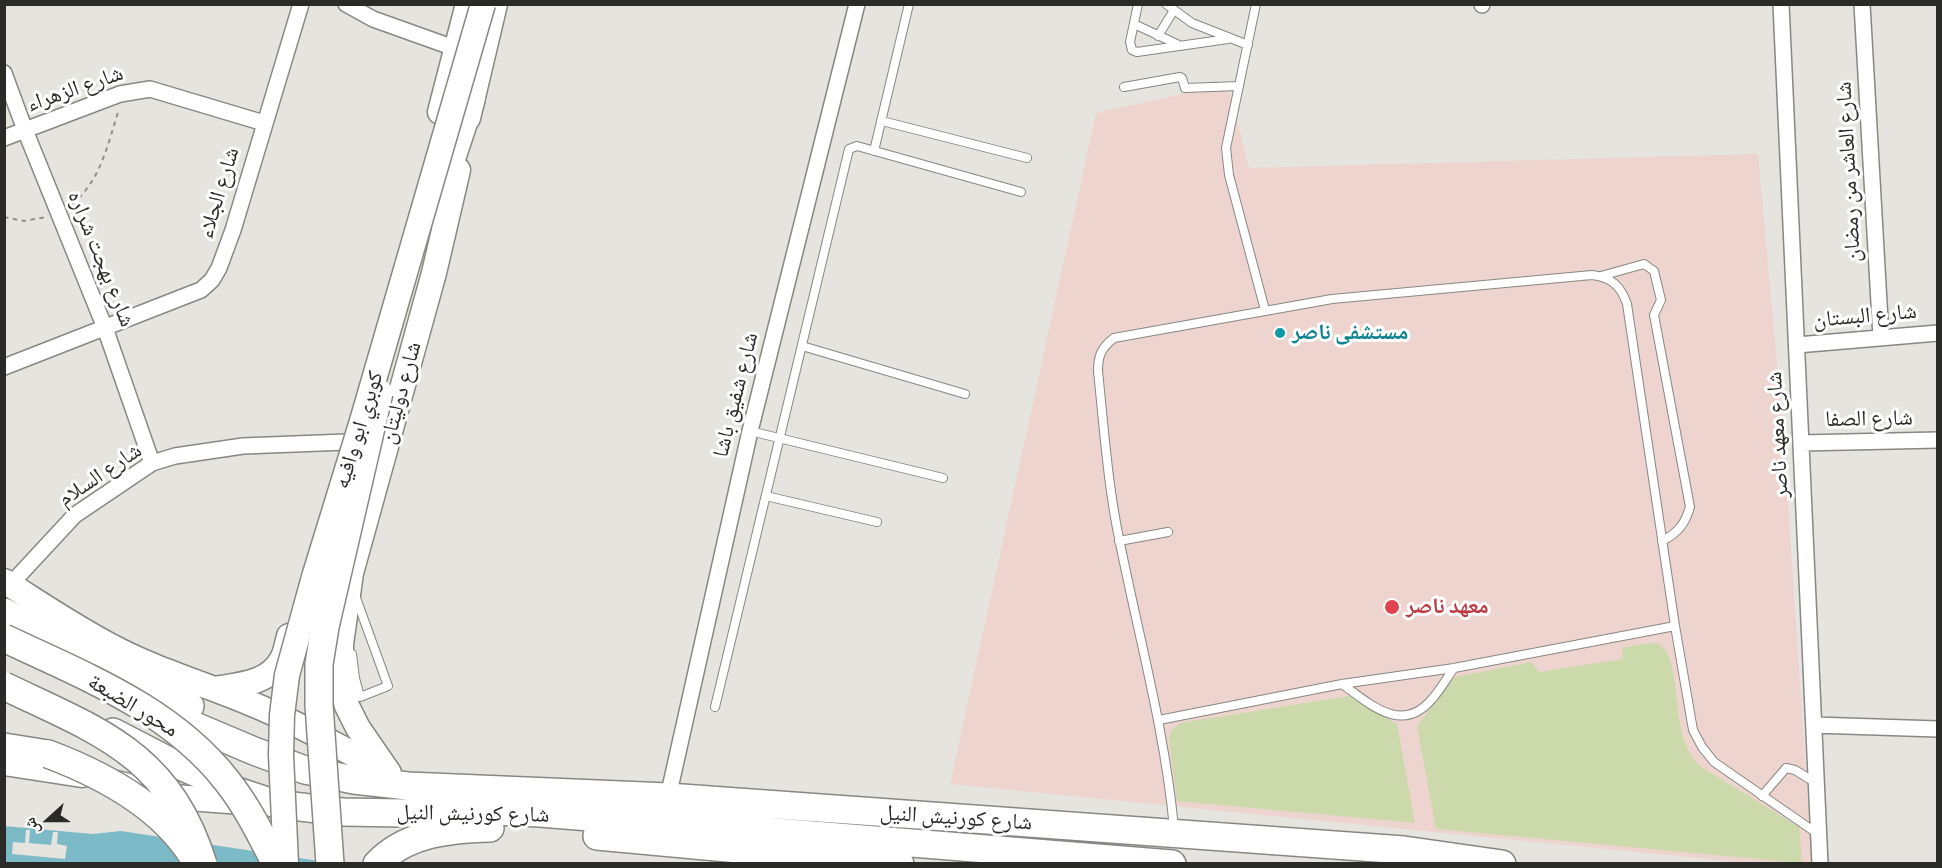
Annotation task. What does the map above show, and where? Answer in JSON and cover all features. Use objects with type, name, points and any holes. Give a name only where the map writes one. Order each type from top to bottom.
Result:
[{"type":"highway","points":[[330,864],[321,750],[319,664],[325,627],[379,393],[404,303],[471,100]]},
{"type":"highway","points":[[4,612],[69,647],[247,733],[329,761],[339,766],[354,780]]},
{"type":"highway","name":"شارع كورنيش النيل","points":[[4,637],[44,660],[189,725],[305,770],[354,780],[398,780],[668,797],[1174,834],[1334,854],[1502,864]]},
{"type":"highway","name":"محور الضبعة","points":[[4,637],[143,707],[178,732],[211,762],[238,796],[276,864]]},
{"type":"highway","name":"شارع كورنيش النيل","points":[[4,673],[167,760],[237,791],[276,804],[342,812],[540,813],[1172,864]]},
{"type":"highway","name":"محور الضبعة","points":[[4,686],[94,729],[138,759],[174,799],[183,814],[203,864]]},
{"type":"highway","points":[[4,747],[48,754],[81,766],[112,783],[141,802],[167,826],[190,852],[197,864]]},
{"type":"highway","points":[[377,864],[419,837],[442,831],[494,828],[900,864]]},
{"type":"main road","name":"شارع دوليتان","points":[[214,689],[253,682],[271,673],[282,660],[315,554],[468,4]]},
{"type":"main road","name":"كوبري ابو وافيه","points":[[286,864],[281,755],[282,715],[287,675],[483,4]]},
{"type":"main road","name":"شارع دوليتان","points":[[398,780],[358,728],[347,706],[341,683],[340,654],[349,588],[357,551],[445,232],[471,100],[495,4]]},
{"type":"main road","name":"شارع كورنيش النيل","points":[[8,583],[53,613],[111,646],[177,676],[281,716],[398,780]]},
{"type":"main road","name":"شارع كورنيش النيل","points":[[4,763],[83,775],[174,797],[276,804]]},
{"type":"street","name":"شارع الجلاء","points":[[4,367],[201,290],[212,280],[219,268],[233,230],[301,4]]},
{"type":"street","points":[[346,4],[373,19],[457,48]]},
{"type":"street","name":"شارع شفيق باشا","points":[[668,797],[750,431],[857,4]]},
{"type":"street","name":"شارع معهد ناصر","points":[[1781,4],[1820,864]]},
{"type":"street","name":"شارع العاشر من رمضان","points":[[1862,4],[1881,338]]},
{"type":"street","name":"شارع بهجت شراره","points":[[4,73],[105,328],[152,463]]},
{"type":"street","name":"شارع الزهراء","points":[[4,138],[124,93],[150,89],[264,123]]},
{"type":"street","name":"شارع البستان","points":[[1797,345],[1938,333]]},
{"type":"street","name":"شارع الصفا","points":[[1801,443],[1938,440]]},
{"type":"street","name":"شارع السلام","points":[[8,583],[75,515],[152,463],[175,456],[243,446],[346,442]]},
{"type":"street","points":[[1814,725],[1938,729]]},
{"type":"lane","points":[[874,151],[909,4]]},
{"type":"lane","points":[[1138,4],[1129,46],[1137,52],[1228,39]]},
{"type":"lane","points":[[1181,16],[1184,4]]},
{"type":"lane","points":[[1256,4],[1226,148],[1226,158],[1265,310]]},
{"type":"lane","points":[[1158,36],[1169,6],[1192,23],[1248,45]]},
{"type":"lane","points":[[1134,24],[1181,45]]},
{"type":"lane","points":[[1124,87],[1180,77],[1185,88],[1239,86]]},
{"type":"lane","points":[[882,121],[1028,158]]},
{"type":"lane","points":[[715,706],[849,149],[857,146],[1021,192]]},
{"type":"lane","points":[[1601,276],[1644,264],[1654,271],[1661,300],[1654,315],[1690,507],[1681,528],[1662,541]]},
{"type":"lane","points":[[1174,834],[1159,720],[1119,541],[1108,467],[1098,372],[1098,358],[1104,346],[1114,338],[1332,299],[1592,274],[1601,276],[1618,286],[1627,304],[1675,626],[1693,730],[1702,747],[1714,762],[1819,835]]},
{"type":"lane","points":[[802,346],[965,394]]},
{"type":"lane","points":[[750,431],[943,478]]},
{"type":"lane","points":[[766,496],[877,522]]},
{"type":"lane","points":[[1119,541],[1168,532]]},
{"type":"lane","points":[[340,654],[352,652],[354,678],[360,697],[388,686],[356,596],[349,588]]},
{"type":"lane","points":[[1159,720],[1342,684],[1454,668],[1675,626]]},
{"type":"lane","points":[[1342,684],[1389,715],[1404,715],[1419,711],[1431,701],[1454,668]]},
{"type":"lane","points":[[1762,796],[1786,768],[1795,770],[1817,783]]},
{"type":"path","points":[[4,217],[24,221],[59,214],[79,198],[93,182],[105,154],[124,93]]},
{"type":"shaded area","name":"معهد ناصر","points":[[1228,84],[1249,168],[1758,154],[1783,430],[1812,863],[1747,863],[950,784],[1096,113]]},
{"type":"green space","points":[[1648,643],[1659,644],[1667,653],[1672,666],[1679,719],[1690,753],[1700,766],[1799,827],[1802,863],[1436,829],[1417,726],[1455,677],[1532,662],[1539,672],[1623,659],[1622,648]]},
{"type":"green space","points":[[1349,696],[1397,724],[1415,823],[1177,801],[1169,737],[1171,731],[1180,723]]},
{"type":"water","points":[[4,826],[93,834],[121,831],[332,863],[5,863]]},
{"type":"pier","points":[[26,830],[30,830],[29,843],[51,845],[53,832],[58,832],[57,844],[67,846],[65,859],[12,854],[13,842],[25,843]]},
{"type":"place","name":"مستشفى ناصر","points":[[1280,333]]},
{"type":"place","name":"معهد ناصر","points":[[1392,607]]}]
